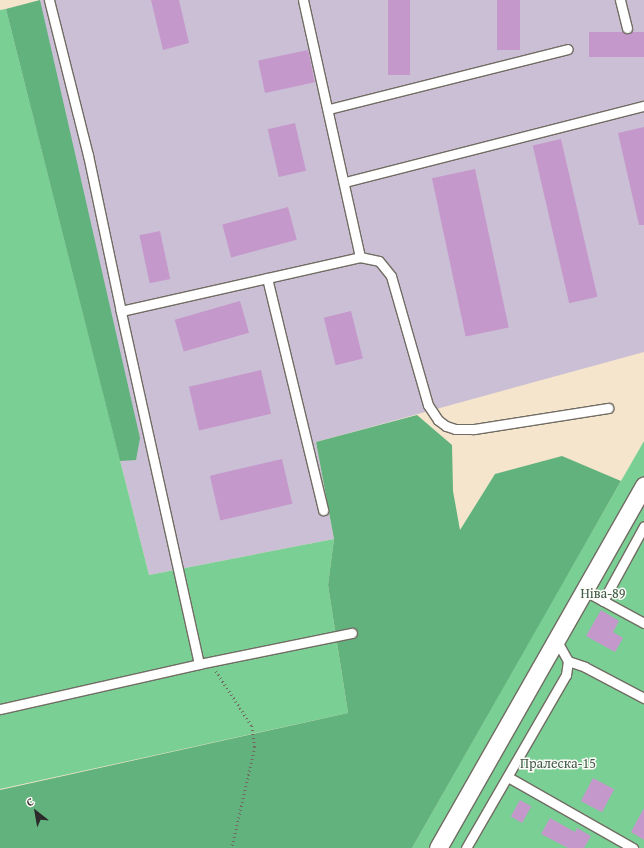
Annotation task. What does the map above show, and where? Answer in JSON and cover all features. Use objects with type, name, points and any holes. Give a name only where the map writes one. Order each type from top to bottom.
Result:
[{"type":"street","points":[[438,848],[557,641],[644,485]]},
{"type":"lane","points":[[49,0],[88,155],[199,664]]},
{"type":"lane","points":[[303,0],[329,109],[360,257]]},
{"type":"lane","points":[[620,0],[627,28]]},
{"type":"lane","points":[[329,109],[568,49]]},
{"type":"lane","points":[[345,182],[644,106]]},
{"type":"lane","points":[[121,311],[360,257],[379,261],[391,276],[428,405],[438,420],[446,426],[455,429],[474,429],[608,408]]},
{"type":"lane","points":[[267,278],[323,510]]},
{"type":"lane","points":[[603,601],[644,526]]},
{"type":"lane","points":[[585,591],[644,623]]},
{"type":"lane","points":[[0,709],[199,664],[352,633]]},
{"type":"lane","points":[[557,641],[568,661],[585,667],[644,698]]},
{"type":"lane","points":[[466,848],[562,683],[568,661]]},
{"type":"lane","points":[[508,777],[634,848]]},
{"type":"path","points":[[211,662],[223,685],[252,726],[255,747],[232,848]]},
{"type":"shaded area","points":[[42,0],[644,0],[644,352],[316,442],[334,539],[149,575],[6,9]]},
{"type":"green space","points":[[40,0],[140,438],[136,460],[120,461],[6,9]]},
{"type":"green space","points":[[6,9],[149,575],[334,539],[328,585],[348,713],[0,789],[0,10]]},
{"type":"green space","points":[[417,415],[452,445],[453,491],[460,530],[495,474],[562,456],[621,481],[412,848],[0,848],[0,790],[348,713],[328,585],[334,539],[316,442]]},
{"type":"green space","name":"Пралеска-15","points":[[644,441],[644,848],[412,848],[547,610]]},
{"type":"building","points":[[151,0],[179,0],[189,43],[163,50]]},
{"type":"building","points":[[388,0],[410,0],[410,75],[388,75]]},
{"type":"building","points":[[497,0],[520,0],[520,50],[497,50]]},
{"type":"building","points":[[589,32],[644,32],[644,57],[589,57]]},
{"type":"building","points":[[308,50],[315,82],[265,93],[258,61]]},
{"type":"building","points":[[295,123],[306,171],[279,177],[268,129]]},
{"type":"building","points":[[644,127],[644,225],[639,225],[618,133]]},
{"type":"building","points":[[561,139],[597,297],[569,303],[533,146]]},
{"type":"building","points":[[475,169],[509,327],[466,337],[432,178]]},
{"type":"building","points":[[288,207],[297,240],[231,257],[222,225]]},
{"type":"building","points":[[160,231],[170,279],[150,283],[139,235]]},
{"type":"building","points":[[240,301],[249,333],[184,351],[175,320]]},
{"type":"building","points":[[351,311],[363,359],[336,365],[324,318]]},
{"type":"building","points":[[261,370],[271,414],[199,430],[189,387]]},
{"type":"building","points":[[282,459],[292,504],[220,520],[210,476]]},
{"type":"building","points":[[601,610],[619,621],[613,632],[623,638],[615,652],[586,636]]},
{"type":"building","points":[[593,778],[614,789],[602,812],[581,801]]},
{"type":"building","points":[[520,800],[531,806],[522,823],[511,817]]},
{"type":"building","points":[[644,808],[644,840],[631,832]]},
{"type":"building","points":[[550,818],[575,832],[577,828],[591,836],[584,848],[568,848],[541,834]]},
{"type":"park label","name":"Ніва-89","points":[[603,593]]}]
